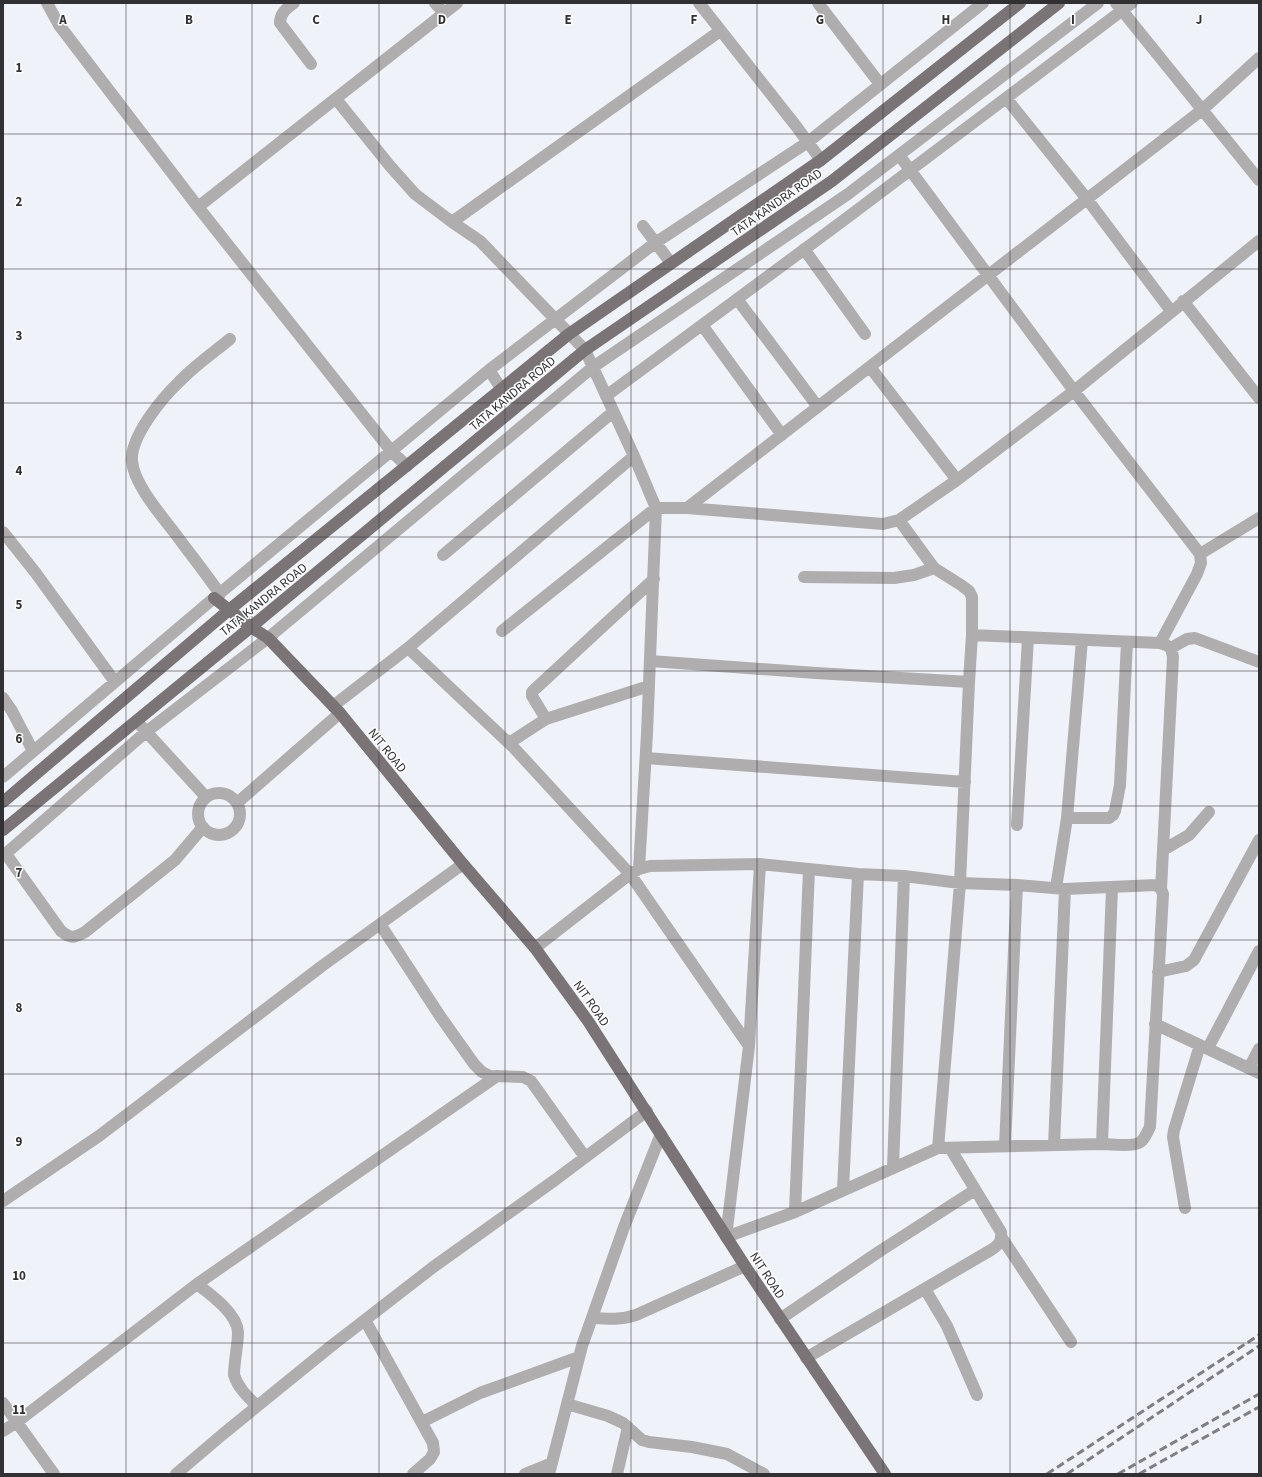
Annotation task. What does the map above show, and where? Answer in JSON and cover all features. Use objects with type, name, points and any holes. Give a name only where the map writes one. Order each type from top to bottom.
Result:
[{"type":"main road","name":"TATA KANDRA ROAD","points":[[3,802],[229,610],[569,334],[821,160],[1020,3]]},
{"type":"main road","name":"TATA KANDRA ROAD","points":[[3,830],[585,350],[832,181],[1059,3]]},
{"type":"main road","name":"NIT ROAD","points":[[217,596],[229,610],[268,638],[337,710],[463,864],[535,948],[588,1021],[745,1266],[885,1474]]},
{"type":"street","points":[[47,3],[59,25],[198,208],[392,452],[407,466]]},
{"type":"street","points":[[294,3],[283,12],[280,17],[280,23],[311,64]]},
{"type":"street","points":[[435,3],[444,13]]},
{"type":"street","points":[[198,208],[457,3]]},
{"type":"street","points":[[699,3],[821,160]]},
{"type":"street","points":[[818,3],[880,84]]},
{"type":"street","points":[[3,777],[217,596],[489,370],[655,243],[808,142],[983,3]]},
{"type":"street","points":[[203,827],[174,860],[85,932],[76,937],[68,936],[61,931],[4,855],[146,732],[268,638],[593,367],[848,194],[1098,3]]},
{"type":"street","points":[[606,396],[910,171],[1006,98],[1119,7],[1132,3]]},
{"type":"street","points":[[1119,7],[1259,180]]},
{"type":"street","points":[[452,222],[720,31]]},
{"type":"street","points":[[687,508],[1202,110],[1259,58]]},
{"type":"street","points":[[1006,98],[1087,199],[1171,311]]},
{"type":"street","points":[[336,99],[390,166],[415,194],[452,222],[480,240],[585,350],[634,456],[656,508],[646,758],[634,872]]},
{"type":"street","points":[[899,155],[1074,391],[1200,554],[1201,563],[1197,574],[1160,643]]},
{"type":"street","points":[[643,226],[671,263]]},
{"type":"street","points":[[502,631],[656,508],[687,508],[883,524],[899,520],[957,480],[1074,391],[1183,301],[1259,241]]},
{"type":"street","points":[[804,249],[865,334]]},
{"type":"street","points":[[737,299],[818,407]]},
{"type":"street","points":[[1183,301],[1254,383],[1259,398]]},
{"type":"street","points":[[702,324],[782,435]]},
{"type":"street","points":[[217,596],[149,500],[136,476],[132,461],[133,446],[142,428],[164,399],[178,382],[230,339]]},
{"type":"street","points":[[870,367],[957,480]]},
{"type":"street","points":[[489,370],[501,388]]},
{"type":"street","points":[[443,555],[614,412]]},
{"type":"street","points":[[237,802],[337,710],[408,648],[634,456]]},
{"type":"street","points":[[1200,554],[1259,518]]},
{"type":"street","points":[[899,520],[934,568],[969,590],[972,597],[972,636],[960,883],[944,1148],[975,1190],[1001,1232],[1002,1238],[1071,1342]]},
{"type":"street","points":[[3,532],[35,572],[115,682]]},
{"type":"street","points":[[804,577],[894,578],[914,575],[934,568]]},
{"type":"street","points":[[546,719],[532,696],[532,692],[654,579]]},
{"type":"street","points":[[972,636],[1160,643],[1171,648]]},
{"type":"street","points":[[1017,825],[1028,638]]},
{"type":"street","points":[[1171,648],[1187,639],[1195,638],[1259,662]]},
{"type":"street","points":[[1054,1145],[1061,889],[1082,640]]},
{"type":"street","points":[[1067,818],[1109,818],[1115,811],[1120,785],[1127,642]]},
{"type":"street","points":[[408,648],[509,743],[634,872],[749,1046]]},
{"type":"street","points":[[760,864],[749,1046],[726,1237],[795,1212],[894,1167],[944,1148],[1102,1144],[1128,1145],[1139,1143],[1146,1136],[1150,1126],[1163,894],[1161,889],[1172,665],[1171,648]]},
{"type":"street","points":[[650,661],[969,682]]},
{"type":"street","points":[[509,743],[546,719],[649,686]]},
{"type":"street","points":[[3,698],[12,711],[34,751]]},
{"type":"street","points":[[137,720],[146,732],[206,797]]},
{"type":"street","points":[[646,758],[965,782]]},
{"type":"street","points":[[220,792],[232,797],[237,802],[240,809],[240,816],[234,828],[222,835],[208,832],[203,827],[199,821],[198,815],[199,808],[206,797],[220,792]]},
{"type":"street","points":[[1163,850],[1189,835],[1209,812]]},
{"type":"street","points":[[1158,972],[1186,966],[1194,960],[1259,840]]},
{"type":"street","points":[[3,1201],[99,1136],[322,966],[463,864]]},
{"type":"street","points":[[535,948],[634,872],[650,866],[760,864],[858,874],[904,876],[960,883],[1018,885],[1061,889],[1156,885],[1161,889]]},
{"type":"street","points":[[795,1212],[809,869]]},
{"type":"street","points":[[843,1190],[858,874]]},
{"type":"street","points":[[894,1167],[904,876]]},
{"type":"street","points":[[1005,1146],[1018,885]]},
{"type":"street","points":[[1102,1144],[1112,888]]},
{"type":"street","points":[[380,924],[440,1016],[474,1064],[482,1072],[490,1076],[524,1077],[531,1081],[585,1157]]},
{"type":"street","points":[[1185,1208],[1173,1137],[1174,1130],[1204,1046],[1259,951]]},
{"type":"street","points":[[1156,1024],[1254,1070],[1259,1049]]},
{"type":"street","points":[[3,1431],[17,1422],[196,1284],[497,1076]]},
{"type":"street","points":[[176,1474],[257,1406],[432,1268],[647,1111]]},
{"type":"street","points":[[525,1474],[551,1468],[579,1357],[624,1227],[661,1134]]},
{"type":"street","points":[[780,1319],[880,1251],[975,1190]]},
{"type":"street","points":[[806,1358],[991,1250],[999,1245],[1002,1238]]},
{"type":"street","points":[[592,1318],[612,1320],[636,1316],[745,1266]]},
{"type":"street","points":[[196,1284],[222,1304],[236,1325],[238,1334],[234,1375],[236,1382],[242,1391],[257,1406]]},
{"type":"street","points":[[925,1289],[947,1326],[977,1395]]},
{"type":"street","points":[[365,1320],[433,1442],[434,1452],[430,1459],[413,1474]]},
{"type":"street","points":[[422,1422],[480,1393],[579,1357]]},
{"type":"street","points":[[3,1403],[54,1474]]},
{"type":"street","points":[[567,1404],[608,1416],[628,1427],[642,1440],[692,1447],[727,1454],[764,1474]]},
{"type":"street","points":[[617,1474],[628,1427]]},
{"type":"railway","points":[[1047,1474],[1259,1335]]},
{"type":"railway","points":[[1067,1474],[1259,1346]]},
{"type":"railway","points":[[1118,1474],[1259,1394]]},
{"type":"railway","points":[[1139,1474],[1259,1407]]}]
